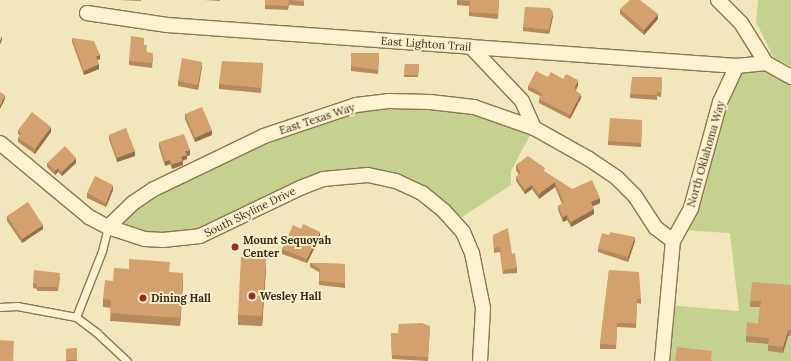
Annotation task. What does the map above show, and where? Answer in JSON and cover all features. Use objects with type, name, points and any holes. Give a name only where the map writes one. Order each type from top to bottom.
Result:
[{"type":"street","points":[[718,0],[741,24],[766,63],[791,76]]},
{"type":"street","name":"East Lighton Trail","points":[[87,14],[180,26],[471,47],[737,66],[766,63]]},
{"type":"street","points":[[471,47],[522,101],[534,128]]},
{"type":"street","name":"North Oklahoma Way","points":[[662,361],[673,241],[691,208],[720,102],[737,66]]},
{"type":"street","name":"East Texas Way","points":[[108,227],[134,203],[154,189],[264,136],[356,105],[388,101],[430,102],[474,107],[534,128],[617,178],[635,196],[656,228],[673,241]]},
{"type":"street","name":"South Skyline Drive","points":[[0,143],[72,205],[108,227],[145,239],[163,240],[200,236],[300,188],[323,179],[368,175],[396,181],[422,193],[444,210],[463,232],[472,253],[483,308],[480,361]]},
{"type":"lane","points":[[76,317],[102,251],[108,227]]},
{"type":"lane","points":[[0,307],[17,306],[76,317],[98,333],[127,361]]},
{"type":"green space","points":[[758,0],[791,0],[791,66],[774,58],[756,22]]},
{"type":"green space","points":[[766,63],[791,77],[791,361],[662,361],[667,305],[739,311],[730,233],[680,230],[737,66]]},
{"type":"green space","points":[[430,102],[534,128],[511,171],[511,185],[454,222],[422,193],[345,175],[226,226],[163,240],[108,227],[137,201],[329,112]]},
{"type":"building","points":[[265,0],[289,0],[288,6],[265,5]]},
{"type":"building","points":[[289,0],[304,0],[304,2]]},
{"type":"building","points":[[457,0],[499,0],[498,14],[469,12],[470,1]]},
{"type":"building","points":[[630,0],[640,0],[658,14],[644,30],[620,9]]},
{"type":"building","points":[[525,7],[550,8],[553,12],[549,30],[523,27]]},
{"type":"building","points":[[131,36],[144,38],[144,45],[147,45],[146,52],[153,53],[152,63],[129,61]]},
{"type":"building","points":[[72,38],[94,41],[100,55],[96,56],[99,64],[84,71]]},
{"type":"building","points":[[351,53],[379,53],[378,70],[351,66]]},
{"type":"building","points":[[182,58],[202,62],[198,85],[178,81]]},
{"type":"building","points":[[222,61],[263,63],[261,88],[219,84]]},
{"type":"building","points":[[405,64],[419,64],[418,75],[404,75]]},
{"type":"building","points":[[536,71],[548,77],[551,72],[563,79],[566,74],[578,80],[575,87],[576,91],[581,94],[570,115],[539,99],[542,93],[528,86]]},
{"type":"building","points":[[632,77],[662,77],[661,92],[657,92],[657,95],[630,94]]},
{"type":"building","points":[[0,92],[5,95],[0,105]]},
{"type":"building","points":[[202,107],[212,130],[195,138],[185,114]]},
{"type":"building","points":[[32,112],[51,127],[35,149],[18,138],[21,134],[18,130]]},
{"type":"building","points":[[610,118],[642,120],[641,143],[608,141]]},
{"type":"building","points":[[126,128],[135,151],[117,158],[109,135]]},
{"type":"building","points":[[184,134],[190,150],[185,151],[187,155],[181,157],[183,161],[172,164],[170,160],[165,161],[159,142]]},
{"type":"building","points":[[65,146],[76,158],[62,172],[58,168],[55,171],[47,163]]},
{"type":"building","points":[[528,156],[545,168],[544,171],[572,189],[592,180],[600,198],[591,202],[594,209],[571,222],[567,215],[563,217],[558,206],[564,203],[555,182],[539,194],[532,185],[525,190],[516,177],[521,173],[516,165]]},
{"type":"building","points":[[95,176],[113,185],[106,203],[87,193]]},
{"type":"building","points":[[28,202],[43,225],[22,239],[7,216]]},
{"type":"building","points":[[303,224],[320,232],[307,259],[282,249],[293,225],[301,229]]},
{"type":"building","points":[[508,228],[512,254],[515,253],[517,268],[503,270],[500,247],[494,248],[493,235]]},
{"type":"building","points":[[610,232],[635,237],[628,257],[598,248],[602,233],[609,235]]},
{"type":"building","name":"Wesley Hall","points":[[241,257],[266,258],[262,316],[238,315]]},
{"type":"building","name":"Dining Hall","points":[[129,259],[170,262],[169,272],[183,273],[180,318],[110,313],[111,300],[103,299],[105,280],[113,281],[114,268],[129,269]]},
{"type":"building","points":[[310,263],[345,264],[345,283],[319,281],[320,268]]},
{"type":"building","points":[[34,270],[60,273],[58,287],[37,287],[37,284],[33,283]]},
{"type":"building","points":[[609,270],[639,272],[641,299],[637,299],[636,323],[617,323],[616,345],[600,344]]},
{"type":"building","points":[[752,282],[791,285],[791,330],[788,330],[783,347],[768,345],[769,338],[746,336],[747,322],[758,324],[761,301],[750,301]]},
{"type":"building","points":[[422,323],[430,326],[428,357],[392,355],[391,333],[398,333],[399,324]]},
{"type":"building","points":[[0,340],[14,341],[13,361],[0,361]]},
{"type":"building","points":[[677,347],[712,351],[711,361],[675,361]]},
{"type":"building","points":[[77,348],[77,360],[66,360],[66,349]]},
{"type":"place","name":"Mount Sequoyah Center","points":[[235,247]]},
{"type":"place","name":"Wesley Hall","points":[[252,296]]},
{"type":"place","name":"Dining Hall","points":[[143,298]]}]
